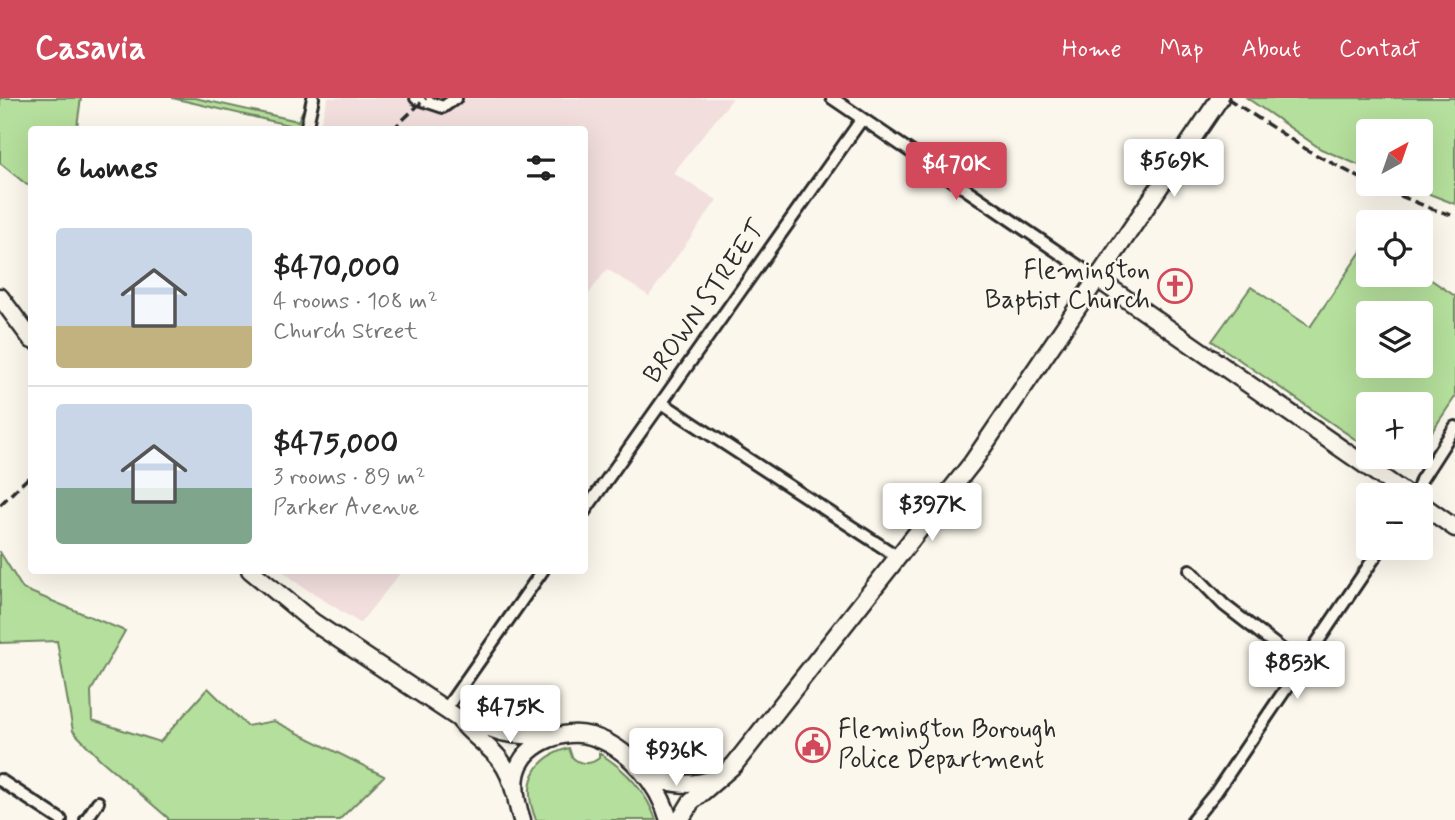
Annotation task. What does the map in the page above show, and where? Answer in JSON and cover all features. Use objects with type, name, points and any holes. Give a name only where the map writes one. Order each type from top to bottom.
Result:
[{"type":"street","points":[[307,126],[313,98]]},
{"type":"street","points":[[416,98],[443,107],[457,98]]},
{"type":"street","points":[[832,98],[1099,279],[1391,483]]},
{"type":"street","points":[[680,820],[691,802],[724,774],[972,463],[1220,98]]},
{"type":"street","name":"BROWN STREET","points":[[588,506],[862,119]]},
{"type":"street","points":[[0,297],[28,335]]},
{"type":"street","points":[[662,402],[898,557]]},
{"type":"street","points":[[1420,483],[1455,427]]},
{"type":"street","points":[[1433,512],[1455,528]]},
{"type":"street","points":[[1193,820],[1216,792],[1373,560]]},
{"type":"street","points":[[1190,570],[1224,605],[1302,665]]},
{"type":"street","points":[[255,574],[313,622],[451,714],[498,755],[511,777],[522,820]]},
{"type":"street","points":[[451,714],[540,574]]},
{"type":"street","points":[[451,714],[517,735],[584,734],[606,742],[630,759],[645,775],[662,802],[669,820]]},
{"type":"street","points":[[515,793],[516,774],[522,758],[535,745],[558,735]]},
{"type":"street","points":[[645,775],[685,786],[700,784],[724,774]]},
{"type":"street","points":[[0,780],[61,820]]},
{"type":"street","points":[[86,820],[98,802]]},
{"type":"shaded area","points":[[328,98],[733,98],[673,173],[717,200],[649,296],[607,269],[588,295],[588,126],[319,126]]},
{"type":"shaded area","points":[[287,574],[400,574],[360,623]]},
{"type":"green space","points":[[0,98],[81,98],[77,126],[28,126],[28,185],[0,163]]},
{"type":"green space","points":[[172,98],[195,98],[298,121],[302,112],[304,114],[301,126]]},
{"type":"green space","points":[[1247,98],[1455,98],[1455,204],[1433,195],[1433,119],[1356,119],[1356,164],[1321,149]]},
{"type":"green space","points":[[1356,259],[1356,287],[1433,287],[1433,281],[1455,296],[1455,397],[1433,430],[1433,392],[1356,392],[1356,440],[1212,341],[1251,287],[1310,327]]},
{"type":"green space","points":[[0,552],[23,589],[125,631],[91,691],[92,720],[160,742],[208,688],[247,726],[274,721],[384,776],[339,820],[168,820],[73,731],[57,641],[0,643]]},
{"type":"green space","points":[[569,748],[572,757],[578,762],[593,762],[599,758],[599,753],[617,766],[640,790],[656,820],[536,820],[530,796],[533,775],[546,759]]},
{"type":"railway","points":[[396,126],[426,98]]},
{"type":"railway","points":[[1227,98],[1309,151],[1356,176]]},
{"type":"railway","points":[[1401,196],[1455,216]]},
{"type":"railway","points":[[0,505],[28,478]]},
{"type":"place","name":"Flemington Baptist Church","points":[[1175,286]]},
{"type":"place","name":"Flemington Borough Police Department","points":[[813,745]]}]
